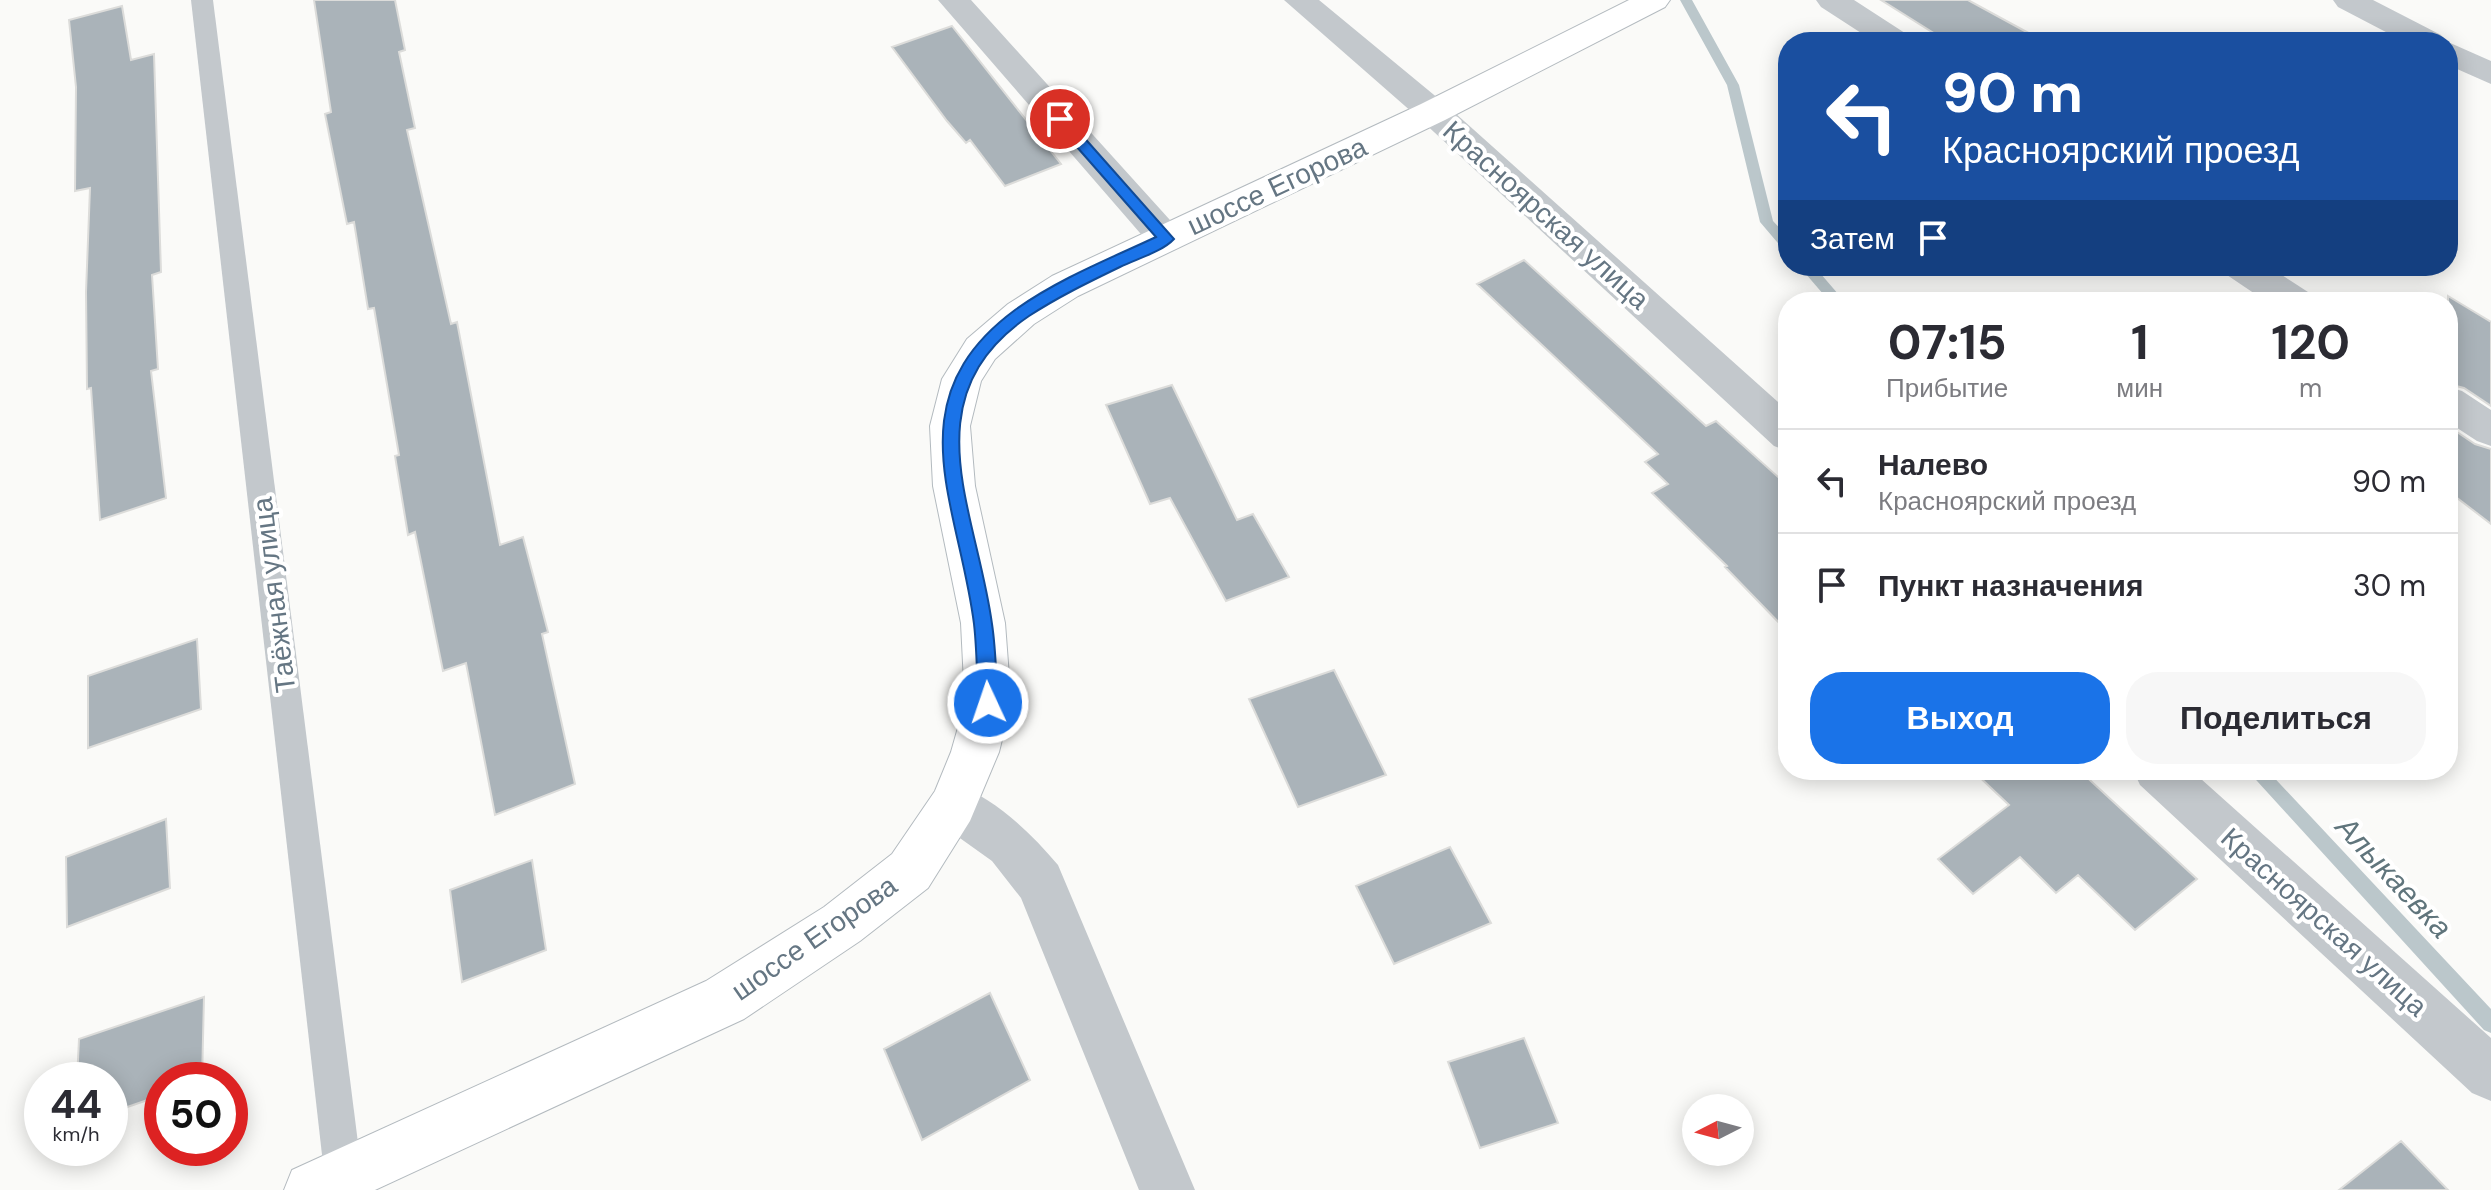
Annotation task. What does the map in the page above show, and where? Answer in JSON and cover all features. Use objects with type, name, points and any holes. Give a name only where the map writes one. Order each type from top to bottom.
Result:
[{"type":"main road","name":"шоссе Егорова","points":[[333,1185],[725,1000],[842,924],[910,871],[953,805],[975,752],[988,703],[983,623],[954,486],[950,426],[962,379],[981,349],[1021,314],[1065,286],[1433,112],[1654,0]]},
{"type":"street","points":[[954,0],[1166,239]]},
{"type":"street","name":"Красноярская улица","points":[[1300,0],[1433,112],[1778,426]]},
{"type":"street","points":[[1832,0],[1882,32]]},
{"type":"street","points":[[2349,0],[2411,32]]},
{"type":"street","points":[[2458,57],[2491,74]]},
{"type":"street","points":[[2255,276],[2280,292]]},
{"type":"street","points":[[2458,409],[2491,430]]},
{"type":"street","name":"Красноярская улица","points":[[2168,780],[2491,1074]]},
{"type":"street","points":[[953,805],[1009,845],[1040,882],[1167,1190]]},
{"type":"lane","name":"Таёжная улица","points":[[202,0],[333,1185]]},
{"type":"building","points":[[314,0],[395,0],[405,50],[399,52],[415,128],[407,130],[451,324],[457,322],[500,545],[523,537],[548,632],[542,634],[575,784],[495,815],[466,663],[443,671],[415,532],[408,535],[395,456],[399,455],[374,308],[368,309],[354,222],[347,224],[325,114],[331,112]]},
{"type":"building","points":[[1881,0],[1968,0],[2027,32],[1932,32]]},
{"type":"building","points":[[122,6],[131,60],[154,54],[161,272],[152,275],[158,369],[151,371],[166,498],[100,520],[91,388],[87,389],[86,292],[90,188],[75,191],[76,87],[69,20]]},
{"type":"building","points":[[952,26],[1061,164],[1005,186],[970,140],[966,143],[947,121],[892,47]]},
{"type":"building","points":[[1524,260],[1706,426],[1716,421],[1778,477],[1778,622],[1727,566],[1652,493],[1668,484],[1645,462],[1658,454],[1477,284]]},
{"type":"building","points":[[2458,302],[2491,322],[2491,406],[2458,386]]},
{"type":"building","points":[[1172,385],[1237,520],[1253,514],[1289,577],[1226,601],[1170,498],[1150,504],[1106,405]]},
{"type":"building","points":[[2458,433],[2475,444],[2491,449],[2491,524],[2458,499]]},
{"type":"building","points":[[197,639],[201,709],[88,748],[88,676]]},
{"type":"building","points":[[1334,670],[1386,775],[1298,807],[1249,699]]},
{"type":"building","points":[[1983,780],[2090,780],[2197,879],[2135,930],[2078,875],[2056,893],[2020,857],[1973,894],[1938,859],[2009,805]]},
{"type":"building","points":[[166,819],[170,888],[67,927],[66,857]]},
{"type":"building","points":[[1450,847],[1491,923],[1394,964],[1356,886]]},
{"type":"building","points":[[532,860],[546,950],[462,982],[450,890]]},
{"type":"building","points":[[990,993],[1030,1080],[922,1140],[884,1049]]},
{"type":"building","points":[[204,997],[202,1062],[144,1062],[144,1101],[128,1107],[128,1062],[78,1062],[79,1039]]},
{"type":"building","points":[[1524,1038],[1558,1123],[1480,1148],[1448,1062]]},
{"type":"building","points":[[2401,1141],[2448,1190],[2339,1190]]},
{"type":"waterway","name":"Алыкаевка","points":[[1686,0],[1733,85],[1767,222],[1778,235]]},
{"type":"waterway","name":"Алыкаевка","points":[[1815,276],[1829,292]]},
{"type":"waterway","name":"Алыкаевка","points":[[2265,780],[2491,1023]]},
{"type":"route","points":[[988,703],[983,623],[954,486],[950,426],[962,379],[981,349],[1021,314],[1065,286],[1166,239],[1060,119]]}]
